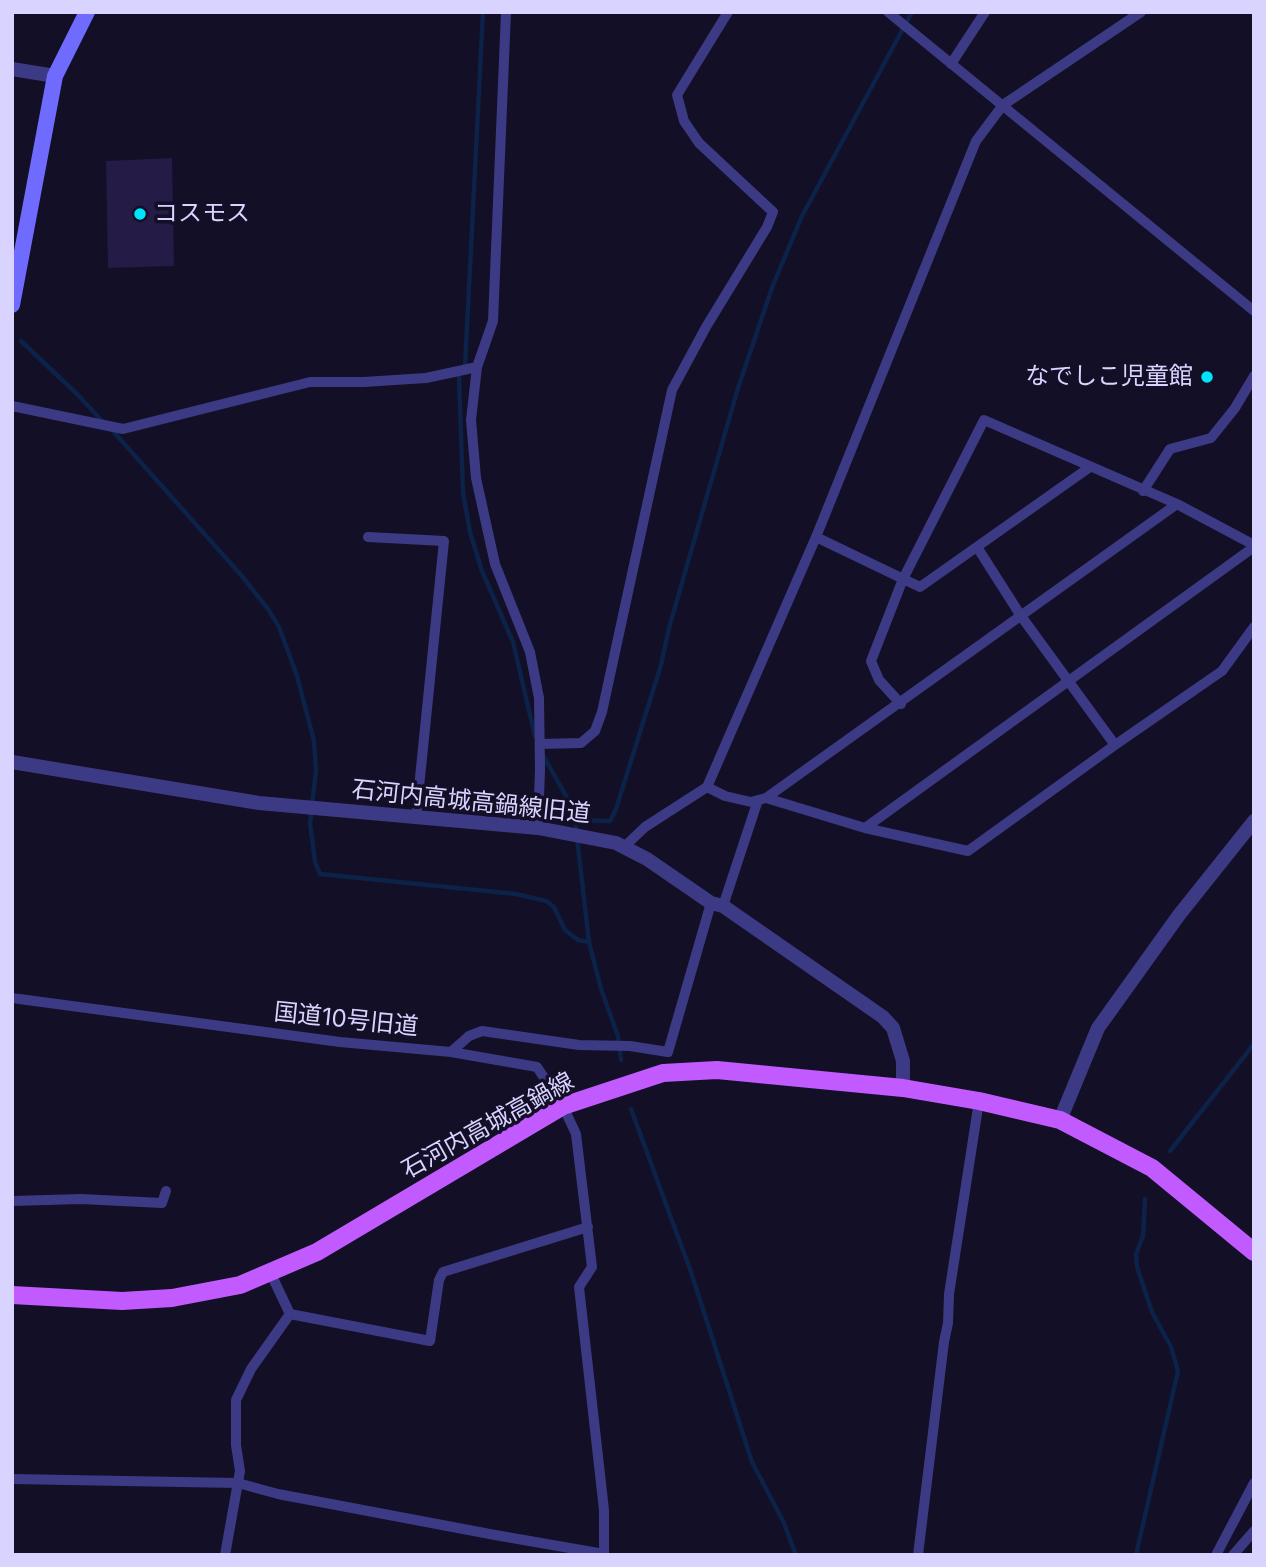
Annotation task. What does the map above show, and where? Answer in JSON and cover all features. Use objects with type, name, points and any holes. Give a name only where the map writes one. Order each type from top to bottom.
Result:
[{"type":"main road","points":[[12,303],[54,76],[87,12]]},
{"type":"main road","name":"石河内高城高鍋線","points":[[12,1296],[122,1301],[172,1298],[240,1285],[317,1252],[564,1106],[663,1073],[717,1070],[903,1088],[979,1101],[1060,1120],[1152,1168],[1254,1252]]},
{"type":"street","points":[[506,12],[493,321],[477,367],[471,420],[476,478],[495,564],[530,652],[539,698],[538,828]]},
{"type":"street","points":[[540,744],[581,743],[595,731],[602,712],[672,390],[706,327],[767,227],[773,212],[699,143],[684,121],[677,95],[728,12]]},
{"type":"street","points":[[888,12],[1254,311]]},
{"type":"street","points":[[951,64],[985,12]]},
{"type":"street","points":[[624,847],[645,827],[707,788],[816,537],[976,141],[1003,105],[1141,12]]},
{"type":"street","points":[[12,69],[54,76]]},
{"type":"street","points":[[12,406],[123,429],[310,383],[426,377],[477,367]]},
{"type":"street","points":[[1143,491],[1170,449],[1211,438],[1235,408],[1254,376]]},
{"type":"street","points":[[865,828],[1254,546],[1177,505],[985,420],[902,579],[871,662],[879,680],[901,704]]},
{"type":"street","points":[[816,537],[920,587],[1090,467]]},
{"type":"street","points":[[707,788],[725,796],[751,802],[762,799],[901,704],[1177,505]]},
{"type":"street","points":[[368,537],[444,541],[416,817]]},
{"type":"street","points":[[977,547],[1021,616],[1115,745]]},
{"type":"street","points":[[762,799],[865,828],[968,851],[1222,671],[1254,627]]},
{"type":"street","name":"石河内高城高鍋線旧道","points":[[12,762],[259,803],[538,828],[600,839],[624,847],[717,904],[883,1017],[892,1028],[904,1061],[903,1088]]},
{"type":"street","points":[[717,904],[762,799]]},
{"type":"street","points":[[1060,1120],[1098,1028],[1180,915],[1254,821]]},
{"type":"street","name":"国道10号旧道","points":[[12,998],[340,1042],[451,1052],[469,1036],[482,1031],[579,1045],[630,1046],[668,1052],[717,904]]},
{"type":"street","points":[[12,1479],[238,1483],[278,1493],[604,1554],[604,1510],[579,1287],[592,1267],[576,1134],[564,1106],[537,1068],[451,1052]]},
{"type":"street","points":[[918,1555],[948,1323],[949,1294],[979,1101]]},
{"type":"street","points":[[12,1201],[81,1199],[162,1203],[166,1191]]},
{"type":"street","points":[[290,1314],[430,1341],[439,1280],[443,1272],[588,1227]]},
{"type":"street","points":[[270,1272],[290,1314]]},
{"type":"street","points":[[225,1555],[238,1483],[236,1400],[251,1369],[290,1314]]},
{"type":"street","points":[[1216,1555],[1254,1483]]},
{"type":"street","points":[[1233,1555],[1254,1531]]},
{"type":"building","name":"コスモス","points":[[172,158],[174,266],[108,268],[106,161]]},
{"type":"waterway","points":[[483,12],[465,366],[459,376],[463,493],[470,532],[482,571],[513,642],[535,736]]},
{"type":"waterway","points":[[575,820],[610,821],[616,809],[661,665],[669,628],[738,388],[773,285],[802,216],[912,12]]},
{"type":"waterway","points":[[21,341],[103,422]]},
{"type":"waterway","points":[[112,430],[241,575],[279,627],[297,676],[314,741],[316,770],[310,823],[315,862],[320,874],[516,894],[546,901],[554,907],[565,930],[578,940],[589,942]]},
{"type":"waterway","points":[[544,757],[570,803],[575,820],[589,942],[601,989],[618,1036],[621,1060]]},
{"type":"waterway","points":[[1170,1151],[1254,1044]]},
{"type":"waterway","points":[[631,1109],[691,1272],[752,1462],[783,1521],[796,1555]]},
{"type":"waterway","points":[[1136,1555],[1178,1371],[1171,1347],[1152,1312],[1137,1267],[1136,1254],[1143,1236],[1145,1199]]},
{"type":"place","name":"コスモス","points":[[140,214]]},
{"type":"place","name":"なでしこ児童館","points":[[1207,377]]}]
